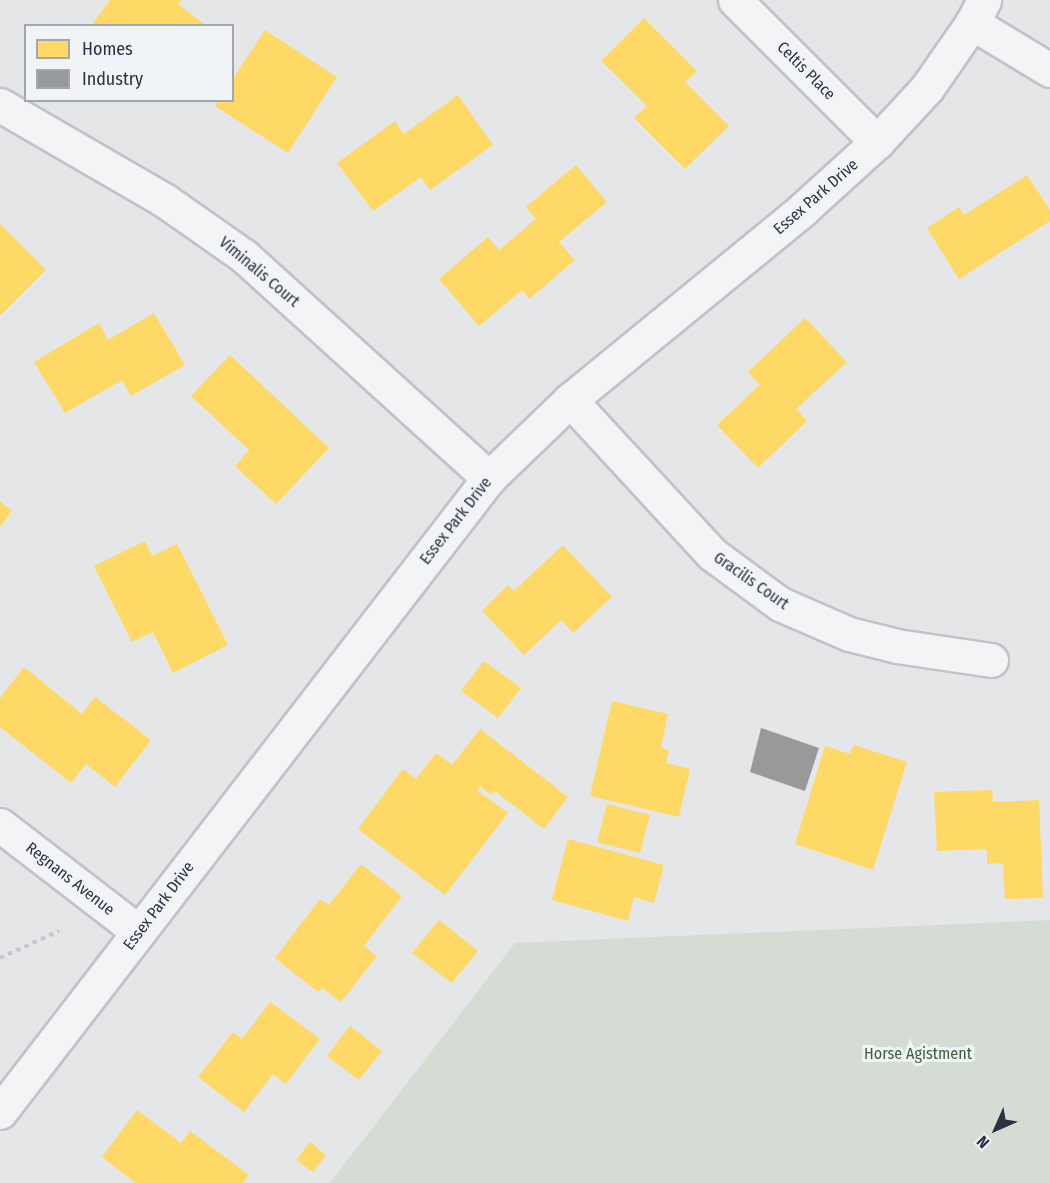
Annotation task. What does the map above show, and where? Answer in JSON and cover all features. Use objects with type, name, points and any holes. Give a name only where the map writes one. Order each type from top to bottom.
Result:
[{"type":"street","name":"Celtis Place","points":[[735,0],[877,142]]},
{"type":"street","name":"Essex Park Drive","points":[[0,1113],[489,478],[570,400],[803,209],[877,142],[927,88],[978,12]]},
{"type":"street","points":[[978,12],[1050,70]]},
{"type":"street","name":"Viminalis Court","points":[[0,105],[164,200],[244,256],[489,478]]},
{"type":"street","name":"Gracilis Court","points":[[570,400],[712,554],[780,604],[849,634],[897,646],[991,660]]},
{"type":"street","name":"Regnans Avenue","points":[[0,825],[139,932]]},
{"type":"path","points":[[0,958],[59,931]]},
{"type":"green space","name":"Horse Agistment","points":[[1050,920],[1050,1183],[330,1183],[515,943]]},
{"type":"building: Homes","points":[[110,0],[181,0],[178,4],[204,24],[92,24]]},
{"type":"building: Homes","points":[[644,18],[697,71],[685,82],[729,126],[685,169],[634,118],[647,106],[601,61]]},
{"type":"building: Homes","points":[[265,30],[337,77],[288,153],[215,106],[218,102],[234,102],[234,77]]},
{"type":"building: Homes","points":[[458,95],[493,145],[430,190],[421,177],[373,211],[337,163],[395,121],[404,134]]},
{"type":"building: Homes","points":[[576,165],[607,202],[559,242],[575,260],[529,299],[522,290],[479,326],[439,279],[488,237],[499,250],[536,219],[526,207]]},
{"type":"building: Homes","points":[[1027,175],[1050,210],[1050,221],[959,279],[927,228],[959,207],[964,215]]},
{"type":"building: Homes","points":[[0,224],[46,270],[0,316]]},
{"type":"building: Homes","points":[[154,313],[185,365],[131,396],[122,380],[65,413],[34,362],[99,323],[108,340]]},
{"type":"building: Homes","points":[[805,318],[847,362],[796,409],[807,421],[758,468],[717,425],[760,385],[748,372]]},
{"type":"building: Homes","points":[[230,355],[329,448],[276,504],[235,466],[249,450],[191,396]]},
{"type":"building: Homes","points":[[0,501],[12,511],[0,527]]},
{"type":"building: Homes","points":[[145,541],[152,556],[177,544],[228,645],[173,673],[153,632],[132,642],[94,566]]},
{"type":"building: Homes","points":[[563,545],[612,597],[573,633],[561,620],[524,655],[482,611],[508,585],[514,591]]},
{"type":"building: Homes","points":[[484,661],[521,688],[498,718],[461,691]]},
{"type":"building: Homes","points":[[24,667],[82,714],[95,697],[151,740],[115,787],[86,764],[71,783],[0,727],[0,698]]},
{"type":"building: Homes","points":[[612,701],[668,714],[661,748],[669,750],[666,763],[690,769],[679,817],[590,796]]},
{"type":"building: Homes","points":[[480,729],[568,797],[544,829],[495,791],[491,795],[480,786],[477,790],[508,813],[445,895],[358,829],[403,769],[416,779],[436,753],[452,765]]},
{"type":"building: Homes","points":[[854,745],[907,762],[873,870],[795,844],[825,746],[850,754]]},
{"type":"building: Homes","points":[[992,790],[993,802],[1039,800],[1043,898],[1005,899],[1003,863],[987,864],[987,849],[937,851],[934,792]]},
{"type":"building: Homes","points":[[607,804],[650,815],[640,853],[597,842]]},
{"type":"building: Homes","points":[[568,839],[664,865],[654,903],[634,897],[628,921],[552,900]]},
{"type":"building: Homes","points":[[361,864],[402,896],[364,946],[377,956],[341,1002],[322,988],[318,992],[275,958],[320,899],[329,905]]},
{"type":"building: Homes","points":[[439,920],[478,951],[452,983],[412,953]]},
{"type":"building: Homes","points":[[270,1002],[320,1039],[286,1084],[273,1074],[244,1112],[198,1077],[233,1032],[242,1039]]},
{"type":"building: Homes","points":[[350,1026],[382,1051],[359,1080],[327,1056]]},
{"type":"building: Homes","points":[[137,1110],[181,1143],[190,1131],[249,1175],[243,1183],[136,1183],[102,1157]]},
{"type":"building: Homes","points":[[310,1142],[326,1155],[313,1172],[296,1160]]},
{"type":"building: Industry","points":[[761,728],[819,748],[805,791],[750,772]]}]
